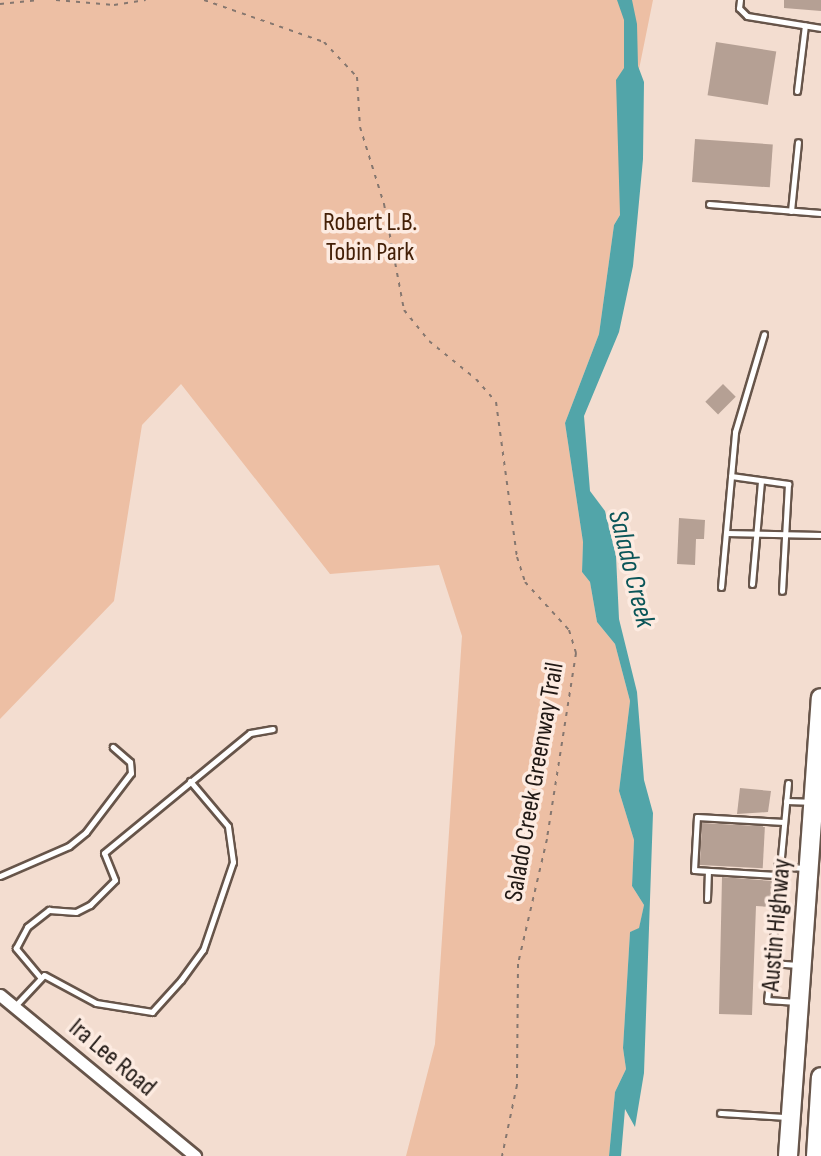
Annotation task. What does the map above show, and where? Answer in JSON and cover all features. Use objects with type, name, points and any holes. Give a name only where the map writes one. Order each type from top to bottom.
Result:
[{"type":"main road","name":"Austin Highway","points":[[788,1156],[799,965],[821,698]]},
{"type":"main road","points":[[816,1156],[821,1077]]},
{"type":"street","name":"Ira Lee Road","points":[[0,995],[195,1156]]},
{"type":"lane","points":[[740,0],[739,8],[747,16],[821,28]]},
{"type":"lane","points":[[797,91],[805,25]]},
{"type":"lane","points":[[791,211],[798,142]]},
{"type":"lane","points":[[709,204],[821,213]]},
{"type":"lane","points":[[721,587],[735,432],[764,334]]},
{"type":"lane","points":[[731,476],[788,484],[782,591]]},
{"type":"lane","points":[[752,584],[761,481]]},
{"type":"lane","points":[[726,533],[821,535]]},
{"type":"lane","points":[[190,781],[228,826],[233,862],[203,950],[181,980],[152,1012],[141,1013],[96,1003],[40,977],[21,960],[18,937],[49,910],[76,912],[90,905],[115,880],[104,853],[190,781],[250,733],[273,729]]},
{"type":"lane","points":[[0,876],[69,846],[86,832],[131,773],[130,762],[113,747]]},
{"type":"lane","points":[[788,783],[776,875],[767,1000],[797,1002]]},
{"type":"lane","points":[[786,801],[814,802]]},
{"type":"lane","points":[[776,875],[694,870],[697,817],[784,822]]},
{"type":"lane","points":[[777,866],[808,869]]},
{"type":"lane","points":[[707,899],[708,871]]},
{"type":"lane","points":[[771,963],[799,965]]},
{"type":"lane","points":[[15,1007],[40,977]]},
{"type":"lane","points":[[720,1113],[790,1117]]},
{"type":"path","points":[[0,4],[37,0]]},
{"type":"path","points":[[56,0],[114,5],[146,0]]},
{"type":"path","name":"Salado Creek Greenway Trail","points":[[204,0],[324,42],[357,77],[360,127],[384,204],[404,310],[429,341],[476,379],[496,402],[517,557],[525,582],[569,630],[576,653],[575,687],[547,839],[518,964],[517,1085],[502,1156]]},
{"type":"green space","name":"Robert L.B. Tobin Park","points":[[0,0],[653,0],[631,109],[620,215],[614,225],[599,334],[565,423],[583,542],[582,572],[590,582],[597,622],[615,644],[630,701],[619,791],[634,840],[632,886],[644,905],[639,929],[630,932],[623,1048],[626,1069],[615,1092],[609,1156],[406,1156],[435,1044],[462,636],[439,565],[330,574],[181,384],[142,425],[114,601],[0,719]]},
{"type":"water","points":[[617,0],[632,0],[637,24],[638,66],[644,82],[643,159],[633,266],[619,332],[584,416],[590,491],[605,511],[616,556],[619,619],[637,692],[644,780],[653,813],[644,1073],[635,1127],[625,1109],[621,1156],[609,1156],[615,1092],[626,1069],[623,1048],[630,932],[639,928],[644,905],[632,886],[634,840],[619,791],[630,701],[615,644],[597,622],[590,582],[582,572],[583,542],[565,423],[599,334],[614,225],[620,215],[616,80],[624,68],[624,20]]},
{"type":"building","points":[[784,0],[821,0],[821,11],[784,8]]},
{"type":"building","points":[[716,42],[776,52],[768,105],[708,95]]},
{"type":"building","points":[[695,139],[773,144],[770,187],[692,182]]},
{"type":"building","points":[[723,384],[736,397],[718,414],[705,402]]},
{"type":"building","points":[[679,518],[705,520],[704,539],[696,539],[695,565],[677,564]]},
{"type":"building","points":[[740,788],[771,791],[768,812],[737,814]]},
{"type":"building","points":[[702,823],[765,826],[763,868],[700,865]]},
{"type":"building","points":[[722,877],[773,881],[771,907],[756,906],[752,1015],[719,1014]]},
{"type":"water label","name":"Salado Creek","points":[[631,569]]}]
